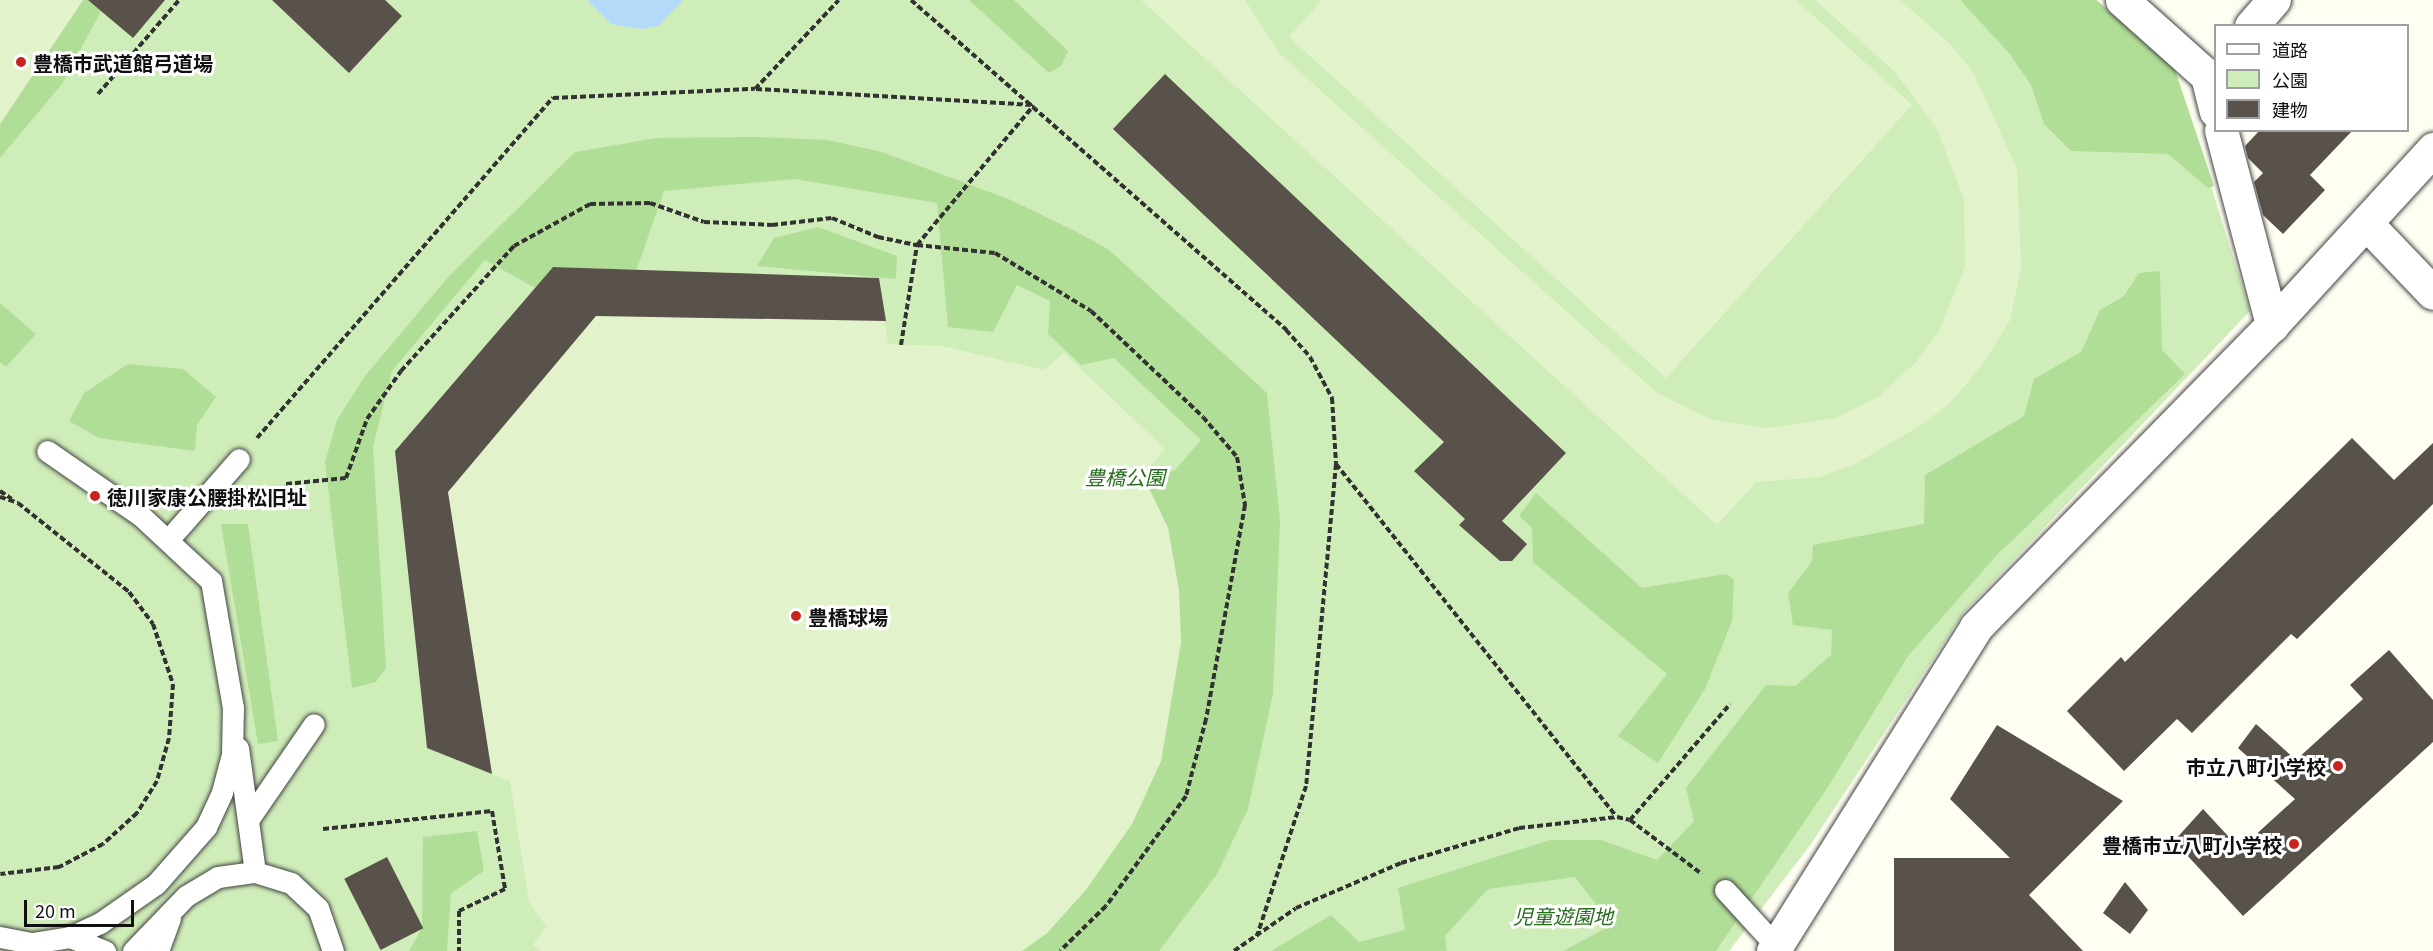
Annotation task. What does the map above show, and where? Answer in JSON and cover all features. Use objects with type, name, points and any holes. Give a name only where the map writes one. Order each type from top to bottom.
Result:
[{"type":"street","points":[[2122,0],[2211,71],[2214,95]]},
{"type":"street","points":[[2253,24],[2274,0]]},
{"type":"street","points":[[2221,132],[2272,325]]},
{"type":"street","points":[[1777,950],[1976,627],[2272,325],[2367,224],[2433,149]]},
{"type":"street","points":[[2367,224],[2433,293]]},
{"type":"lane","points":[[47,451],[169,539],[211,581],[233,708],[255,872]]},
{"type":"lane","points":[[169,539],[239,459]]},
{"type":"lane","points":[[0,937],[32,943],[70,937],[100,923],[156,884],[195,844],[225,783],[232,754],[233,708]]},
{"type":"lane","points":[[248,820],[314,724]]},
{"type":"lane","points":[[132,951],[186,896],[218,877],[255,872],[291,883],[318,908],[333,951]]},
{"type":"lane","points":[[1725,890],[1777,950]]},
{"type":"lane","points":[[158,951],[167,922],[186,896]]},
{"type":"lane","points":[[70,937],[105,951]]},
{"type":"path","points":[[98,94],[179,0]]},
{"type":"path","points":[[755,89],[839,0]]},
{"type":"path","points":[[911,0],[1034,105],[1286,330],[1310,357],[1332,398],[1336,464],[1306,786],[1257,936]]},
{"type":"path","points":[[239,459],[554,98],[755,89],[1034,105]]},
{"type":"path","points":[[901,345],[917,245],[1034,105]]},
{"type":"path","points":[[286,484],[346,478],[367,419],[430,338],[514,246],[590,204],[650,203],[704,222],[772,225],[832,218],[878,237],[917,245],[995,254],[1091,312],[1203,417],[1237,457],[1245,505],[1206,719],[1186,796],[1106,906],[1060,951]]},
{"type":"path","points":[[1336,464],[1617,817]]},
{"type":"path","points":[[0,491],[129,592],[153,624],[173,684],[169,738],[157,781],[137,813],[103,844],[59,867],[0,874]]},
{"type":"path","points":[[0,497],[18,503]]},
{"type":"path","points":[[1630,820],[1730,704]]},
{"type":"path","points":[[323,829],[492,811],[505,889],[459,911],[459,951]]},
{"type":"path","points":[[1234,951],[1296,908],[1401,863],[1519,828],[1617,817],[1630,820],[1725,890]]},
{"type":"green space","name":"豊橋公園","points":[[0,0],[2097,0],[2174,68],[2250,311],[1964,612],[1811,844],[1729,951],[0,951]]},
{"type":"green space","name":"豊橋市武道館弓道場","points":[[0,0],[83,0],[0,124]]},
{"type":"green space","points":[[83,0],[107,0],[62,84],[0,158],[0,124]]},
{"type":"green space","points":[[969,0],[1014,0],[1068,51],[1061,66],[1049,73]]},
{"type":"green space","points":[[1141,0],[1245,0],[1279,53],[1657,393],[1712,420],[1768,428],[1836,418],[1878,397],[1916,362],[1938,333],[1965,267],[1964,199],[1937,129],[1895,72],[1815,0],[1900,0],[1950,44],[1973,72],[2017,169],[2021,267],[2010,320],[1983,364],[1950,403],[1921,425],[1855,464],[1820,477],[1756,482],[1717,525]]},
{"type":"green space","points":[[1322,0],[1796,0],[1912,105],[1666,378],[1289,37]]},
{"type":"green space","points":[[1960,0],[2096,0],[2175,70],[2214,186],[2208,188],[2168,154],[2071,151],[2044,124],[2031,85],[2009,53]]},
{"type":"green space","points":[[754,137],[827,140],[882,152],[1011,200],[1075,231],[1108,249],[1267,393],[1280,521],[1273,694],[1248,809],[1217,874],[1159,951],[1022,951],[1047,933],[1161,761],[1181,642],[1168,528],[1143,476],[1175,470],[1201,440],[1114,358],[1081,365],[1048,334],[1050,301],[1017,285],[993,332],[948,327],[937,203],[795,179],[664,191],[631,286],[537,289],[485,260],[392,371],[373,447],[386,668],[376,682],[352,688],[325,462],[337,420],[365,376],[449,276],[575,152],[657,138]]},
{"type":"green space","points":[[818,227],[897,256],[896,279],[757,266],[774,238]]},
{"type":"green space","name":"豊橋球場","points":[[553,267],[879,278],[888,344],[942,346],[1044,370],[1064,353],[1165,449],[1143,476],[1168,528],[1179,590],[1181,642],[1161,761],[1132,824],[1085,891],[1047,933],[1022,951],[541,951],[533,945],[546,926],[529,902],[510,781],[427,748],[395,451]]},
{"type":"green space","points":[[2160,271],[2162,350],[2185,374],[1997,555],[1908,656],[1826,790],[1716,951],[1563,951],[1612,925],[1575,877],[1488,889],[1445,936],[1447,951],[1271,951],[1331,915],[1359,942],[1405,930],[1398,888],[1550,840],[1601,840],[1657,860],[1694,821],[1686,788],[1766,685],[1795,686],[1831,655],[1832,630],[1793,625],[1788,593],[1812,561],[1813,545],[1924,524],[1925,475],[2024,416],[2034,379],[2081,352],[2100,310],[2124,296],[2139,273]]},
{"type":"green space","points":[[0,303],[36,334],[6,367],[0,362]]},
{"type":"green space","points":[[128,364],[183,369],[216,397],[197,425],[195,451],[99,438],[69,421],[84,393]]},
{"type":"green space","points":[[1536,493],[1642,588],[1726,574],[1734,580],[1732,621],[1705,689],[1658,763],[1618,736],[1667,674],[1533,562],[1532,528],[1519,516]]},
{"type":"green space","points":[[221,524],[248,524],[278,741],[258,744]]},
{"type":"green space","points":[[477,831],[484,871],[451,893],[447,951],[409,951],[422,928],[423,837]]},
{"type":"water","points":[[587,0],[683,0],[658,26],[641,29],[611,24]]},
{"type":"building","points":[[88,0],[165,0],[133,38]]},
{"type":"building","points":[[272,0],[385,0],[402,16],[349,73]]},
{"type":"building","points":[[1165,74],[1566,453],[1502,521],[1527,544],[1512,561],[1500,561],[1459,525],[1465,519],[1414,471],[1444,442],[1113,129]]},
{"type":"building","points":[[2258,132],[2351,132],[2310,175],[2325,190],[2283,234],[2263,215],[2254,182],[2263,173],[2248,158],[2245,146]]},
{"type":"building","points":[[553,267],[879,278],[886,321],[596,316],[448,492],[492,774],[427,748],[395,451]]},
{"type":"building","points":[[2352,438],[2394,480],[2433,443],[2433,504],[2297,639],[2291,634],[2192,733],[2177,719],[2124,771],[2067,711],[2121,657],[2125,662]]},
{"type":"building","points":[[2389,650],[2433,700],[2433,742],[2243,916],[2174,841],[2203,809],[2240,849],[2295,799],[2238,748],[2256,724],[2296,760],[2363,699],[2350,685]]},
{"type":"building","points":[[1997,725],[2123,801],[2029,895],[2083,951],[1894,951],[1894,858],[2010,858],[1950,799]]},
{"type":"building","points":[[387,857],[423,928],[381,950],[344,879]]},
{"type":"building","points":[[2125,882],[2148,910],[2130,934],[2103,913]]},
{"type":"place","name":"豊橋市武道館弓道場","points":[[21,62]]},
{"type":"place","name":"徳川家康公腰掛松旧址","points":[[95,496]]},
{"type":"place","name":"豊橋球場","points":[[796,616]]},
{"type":"place","name":"市立八町小学校","points":[[2338,766]]},
{"type":"place","name":"豊橋市立八町小学校","points":[[2294,844]]},
{"type":"park label","name":"児童遊園地","points":[[1563,915]]}]
